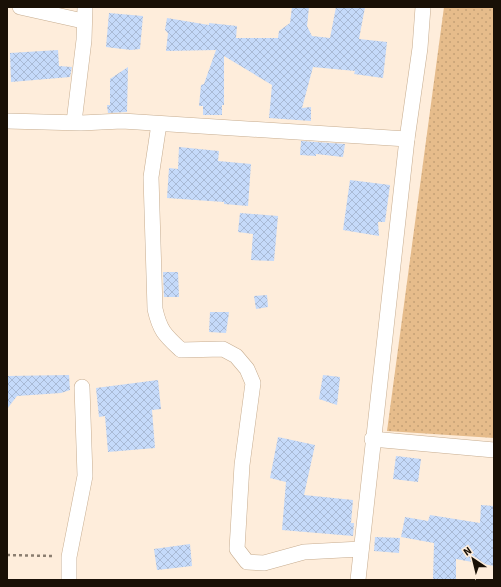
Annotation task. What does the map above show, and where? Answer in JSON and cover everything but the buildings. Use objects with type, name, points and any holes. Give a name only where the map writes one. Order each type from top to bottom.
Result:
[{"type":"street","points":[[20,7],[84,14],[84,40],[74,122]]},
{"type":"street","points":[[360,580],[372,440],[407,140],[420,48],[423,7]]},
{"type":"street","points":[[7,121],[122,121],[407,140]]},
{"type":"street","points":[[159,124],[151,177],[155,309],[159,325],[167,337],[181,350],[224,349],[236,356],[247,368],[253,383],[242,465],[237,549],[247,562],[264,563],[304,552],[362,548]]},
{"type":"street","points":[[69,580],[68,557],[85,476],[82,387]]},
{"type":"street","points":[[372,440],[494,450]]},
{"type":"path","points":[[7,555],[68,557]]},
{"type":"shaded area","points":[[444,7],[494,7],[494,438],[387,431]]}]
